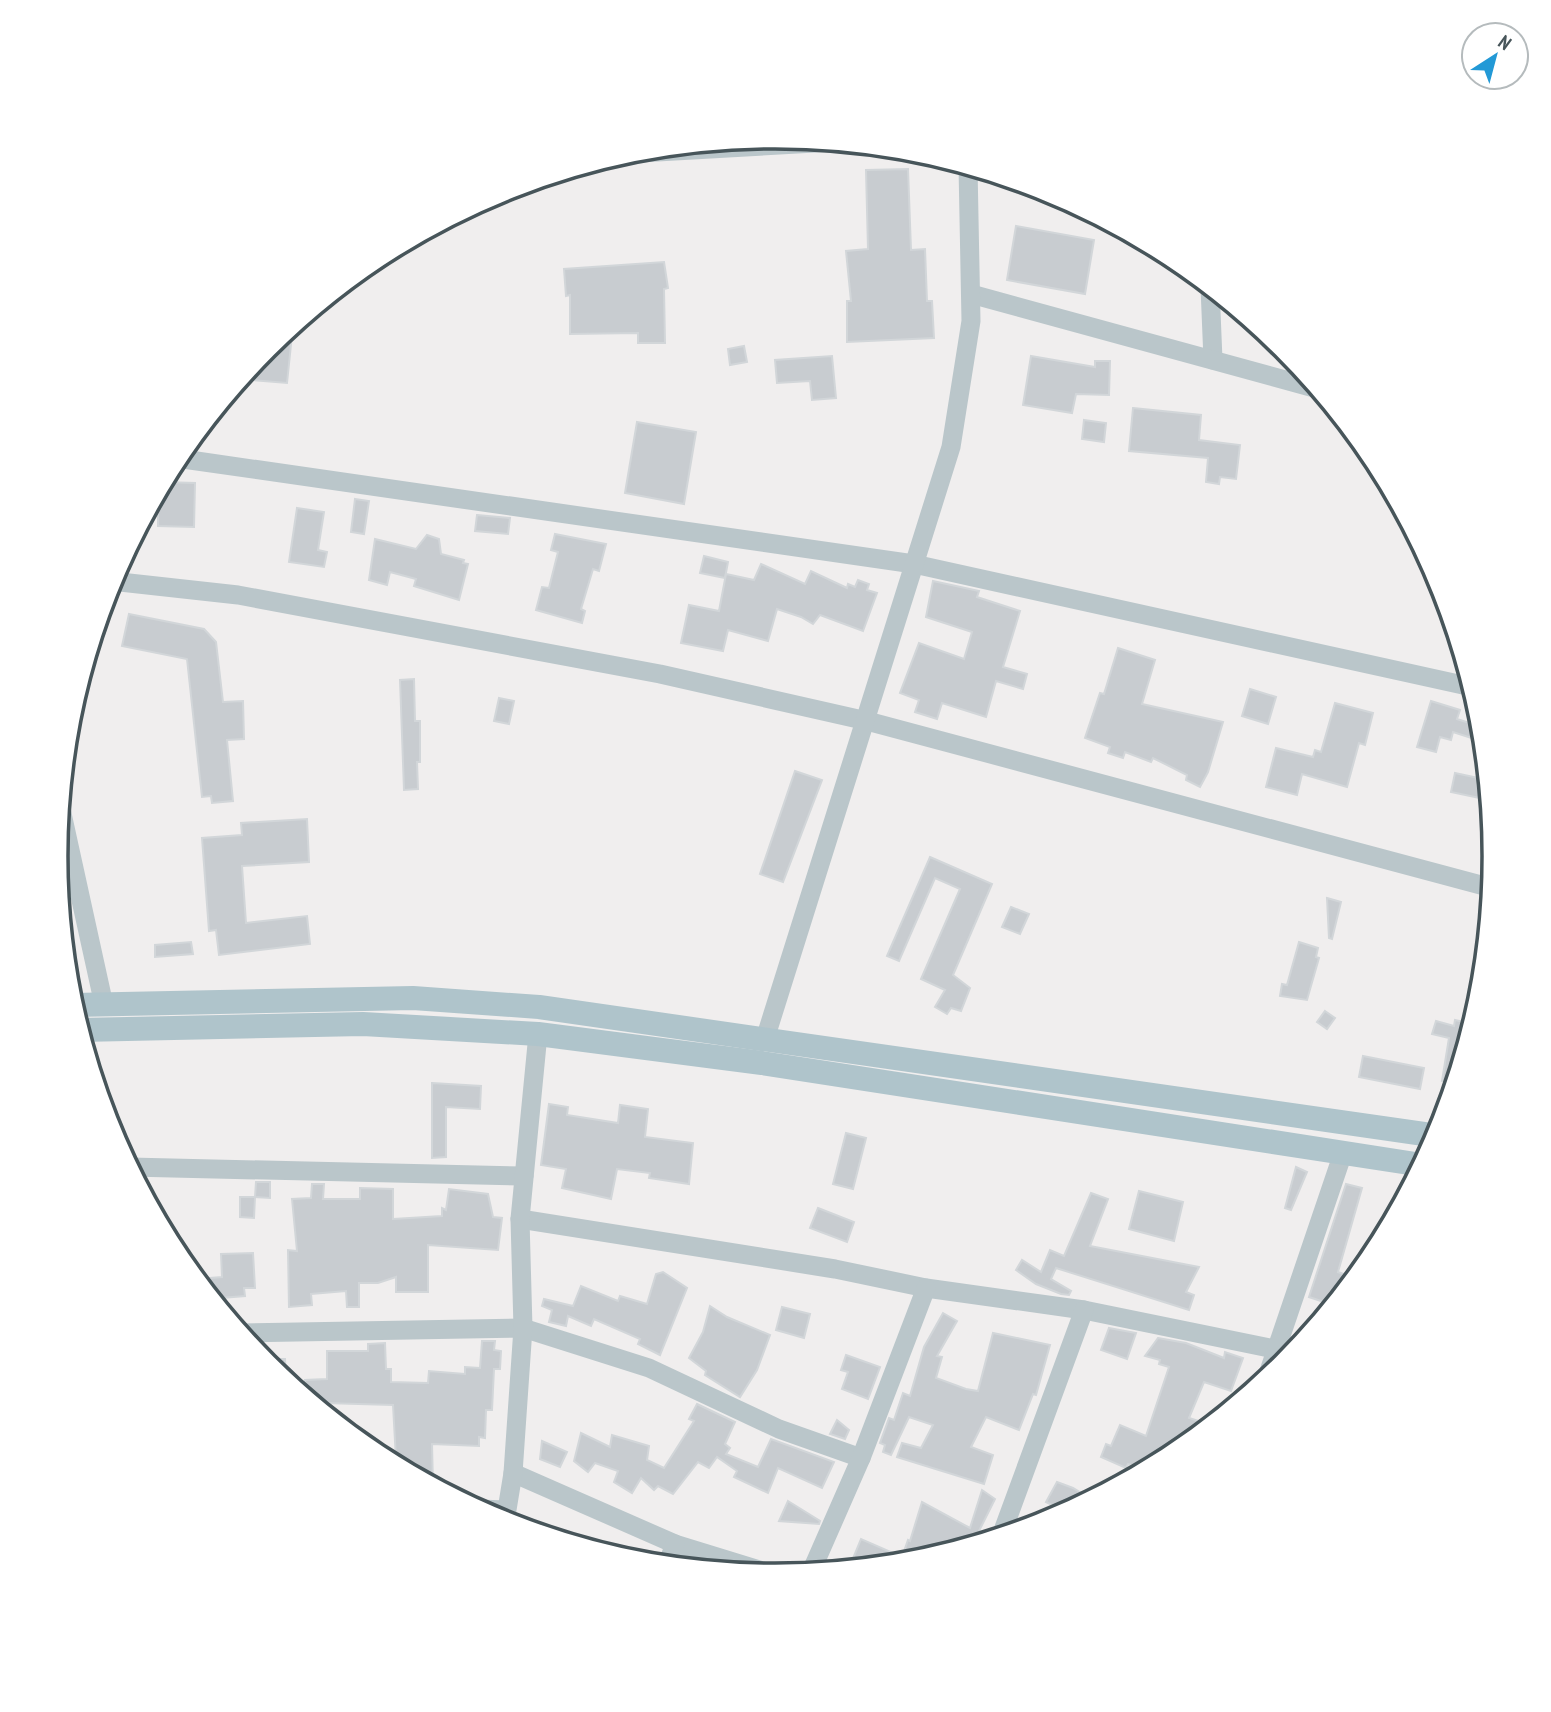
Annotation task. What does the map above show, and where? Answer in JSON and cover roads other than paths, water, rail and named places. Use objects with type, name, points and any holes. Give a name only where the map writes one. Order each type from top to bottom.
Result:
[{"type":"main road","points":[[84,1005],[413,998],[539,1007],[727,1046],[1412,1164]]},
{"type":"main road","points":[[90,1030],[363,1024],[727,1046],[765,1039],[1426,1134]]},
{"type":"street","points":[[765,1039],[951,447],[971,321],[968,176]]},
{"type":"street","points":[[971,294],[1302,385]]},
{"type":"street","points":[[1211,299],[1213,360]]},
{"type":"street","points":[[189,460],[914,564],[1462,685]]},
{"type":"street","points":[[123,582],[238,595],[660,674],[867,721],[1482,885]]},
{"type":"street","points":[[69,843],[104,1005]]},
{"type":"street","points":[[506,1509],[513,1473],[523,1328],[520,1219],[538,1034]]},
{"type":"street","points":[[1289,1342],[1343,1153]]},
{"type":"street","points":[[140,1167],[524,1176]]},
{"type":"street","points":[[520,1219],[835,1269],[926,1288],[1084,1310],[1281,1351]]},
{"type":"street","points":[[815,1562],[861,1458],[926,1288]]},
{"type":"street","points":[[1004,1526],[1084,1310]]},
{"type":"street","points":[[254,1333],[523,1328],[649,1368],[779,1429],[861,1458]]},
{"type":"street","points":[[513,1473],[675,1544],[734,1562]]},
{"type":"street","points":[[671,1555],[675,1544]]}]
